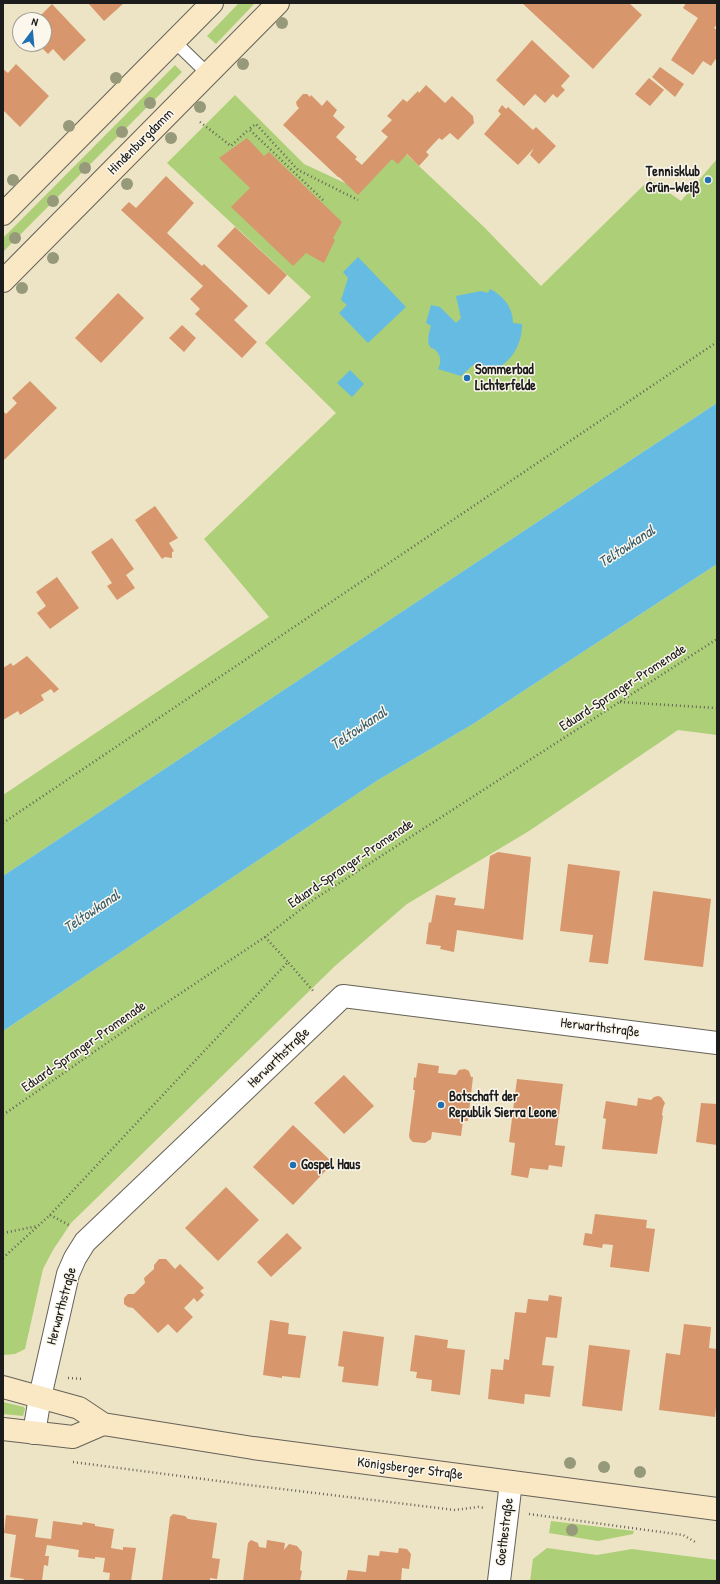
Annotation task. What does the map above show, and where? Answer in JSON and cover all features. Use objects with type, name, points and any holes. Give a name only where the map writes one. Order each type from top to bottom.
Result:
[{"type":"main road","points":[[3,214],[212,3]]},
{"type":"main road","name":"Hindenburgdamm","points":[[3,281],[278,3]]},
{"type":"main road","name":"Königsberger Straße","points":[[3,1387],[79,1408],[103,1424],[253,1448],[717,1509]]},
{"type":"main road","points":[[3,1429],[73,1437],[103,1424]]},
{"type":"street","name":"Herwarthstraße","points":[[34,1432],[40,1398],[68,1274],[75,1258],[85,1242],[343,996],[717,1043]]},
{"type":"street","name":"Goethestraße","points":[[499,1581],[511,1482]]},
{"type":"lane","points":[[174,41],[208,74]]},
{"type":"path","points":[[200,122],[231,146],[256,124],[298,170],[358,200]]},
{"type":"path","points":[[249,129],[323,200]]},
{"type":"path","points":[[3,823],[717,342]]},
{"type":"path","name":"Eduard-Spranger-Promenade","points":[[3,1116],[127,1029],[265,937],[313,900],[717,639]]},
{"type":"path","points":[[619,702],[717,708]]},
{"type":"path","points":[[265,937],[314,992]]},
{"type":"path","points":[[3,1258],[50,1215],[288,962]]},
{"type":"path","points":[[50,1215],[73,1227]]},
{"type":"path","points":[[3,1233],[39,1225]]},
{"type":"path","points":[[65,1377],[84,1379]]},
{"type":"path","points":[[72,1462],[455,1510],[478,1507]]},
{"type":"path","points":[[534,1515],[683,1535],[697,1543]]},
{"type":"green space","points":[[239,3],[255,3],[216,44],[207,36]]},
{"type":"green space","points":[[175,65],[182,72],[3,252],[3,238]]},
{"type":"green space","name":"Sommerbad Lichterfelde","points":[[235,95],[304,164],[345,183],[388,137],[484,227],[541,286],[650,179],[681,201],[717,159],[717,403],[3,876],[3,795],[269,617],[204,539],[336,413],[265,343],[311,297],[167,163]]},
{"type":"green space","points":[[717,564],[717,735],[678,730],[529,831],[407,904],[335,966],[71,1223],[53,1250],[43,1269],[25,1349],[15,1354],[3,1355],[3,1031],[378,780],[473,724]]},
{"type":"green space","points":[[3,1402],[24,1407],[25,1409],[23,1416],[3,1414]]},
{"type":"green space","points":[[551,1521],[634,1531],[633,1534],[598,1541],[549,1533]]},
{"type":"green space","points":[[547,1548],[597,1555],[632,1549],[717,1560],[717,1581],[530,1581],[533,1559]]},
{"type":"water","points":[[358,257],[406,307],[368,343],[339,313],[347,305],[341,300],[348,278],[343,272]]},
{"type":"water","points":[[490,289],[500,295],[507,303],[513,318],[513,323],[522,324],[519,341],[512,355],[501,366],[486,375],[478,366],[473,365],[461,376],[438,369],[440,358],[438,353],[429,346],[428,337],[431,326],[426,323],[431,305],[440,307],[456,323],[461,318],[456,296],[481,291],[488,293]]},
{"type":"water","points":[[350,370],[364,384],[352,397],[337,383]]},
{"type":"water","name":"Teltowkanal","points":[[717,403],[717,564],[473,724],[378,780],[3,1031],[3,876]]},
{"type":"building","points":[[88,3],[124,3],[104,21]]},
{"type":"building","points":[[522,3],[629,3],[642,15],[593,69]]},
{"type":"building","points":[[686,3],[717,3],[717,24],[714,28],[717,30],[717,57],[711,66],[703,61],[693,75],[671,60],[698,18],[683,8]]},
{"type":"building","points":[[52,4],[86,40],[64,61],[53,49],[52,50],[52,12],[44,12]]},
{"type":"building","points":[[532,40],[570,76],[561,86],[565,90],[557,98],[553,94],[545,103],[535,94],[524,106],[496,80]]},
{"type":"building","points":[[16,64],[49,96],[20,127],[3,110],[3,69],[8,73]]},
{"type":"building","points":[[660,67],[684,84],[675,97],[652,77]]},
{"type":"building","points":[[649,78],[664,90],[650,106],[635,94]]},
{"type":"building","points":[[426,85],[445,103],[452,96],[473,116],[474,123],[458,140],[450,133],[442,140],[439,138],[426,152],[429,155],[419,166],[407,154],[398,164],[392,159],[358,195],[283,125],[299,108],[296,102],[303,94],[307,94],[310,97],[311,95],[322,106],[327,100],[337,110],[333,116],[345,127],[336,137],[357,157],[355,159],[362,165],[388,137],[381,131],[392,120],[387,116],[403,99],[407,102],[418,91],[419,93]]},
{"type":"building","points":[[502,105],[506,109],[508,107],[533,130],[536,127],[556,146],[539,164],[530,155],[534,148],[518,165],[484,134],[501,114],[498,111]]},
{"type":"building","points":[[247,138],[264,156],[269,152],[342,222],[333,238],[335,240],[324,263],[306,253],[293,266],[231,207],[250,188],[219,158]]},
{"type":"building","points":[[166,176],[194,203],[167,233],[202,266],[204,264],[248,306],[234,320],[257,342],[242,358],[195,314],[200,309],[190,299],[203,286],[121,210],[129,202],[136,208]]},
{"type":"building","points":[[235,227],[287,275],[269,295],[217,246]]},
{"type":"building","points":[[118,293],[144,318],[101,363],[75,338]]},
{"type":"building","points":[[182,325],[196,338],[184,352],[169,338]]},
{"type":"building","points":[[30,381],[57,408],[3,461],[3,411],[6,414],[17,403],[12,398]]},
{"type":"building","points":[[155,506],[178,538],[169,543],[174,551],[172,552],[172,558],[165,557],[162,559],[135,520]]},
{"type":"building","points":[[112,538],[134,569],[126,575],[135,588],[117,600],[107,586],[112,583],[91,552]]},
{"type":"building","points":[[57,577],[79,608],[50,629],[37,613],[46,606],[36,592]]},
{"type":"building","points":[[27,656],[59,689],[54,693],[51,689],[41,695],[44,700],[20,715],[18,711],[3,720],[3,668],[11,663],[13,666]]},
{"type":"building","points":[[498,852],[531,857],[523,940],[457,930],[454,952],[440,949],[441,946],[426,944],[429,922],[431,923],[436,895],[456,898],[454,905],[484,909],[490,856]]},
{"type":"building","points":[[568,864],[620,871],[608,964],[589,962],[593,935],[560,931]]},
{"type":"building","points":[[653,891],[711,899],[703,967],[644,960]]},
{"type":"building","name":"Botschaft der Republik Sierra Leone","points":[[418,1063],[439,1066],[438,1073],[456,1075],[459,1070],[465,1069],[469,1071],[471,1077],[473,1077],[468,1121],[463,1121],[461,1136],[432,1132],[431,1139],[425,1143],[413,1142],[410,1139],[409,1136],[415,1090],[413,1090],[414,1077],[416,1078]]},
{"type":"building","points":[[344,1075],[374,1106],[344,1134],[314,1103]]},
{"type":"building","points":[[517,1079],[563,1084],[555,1145],[565,1146],[562,1167],[549,1165],[548,1170],[530,1168],[528,1178],[511,1175],[515,1143],[509,1142]]},
{"type":"building","points":[[658,1096],[661,1097],[665,1103],[663,1108],[657,1154],[602,1149],[606,1119],[603,1118],[606,1101],[637,1106],[638,1098],[651,1100]]},
{"type":"building","points":[[701,1103],[717,1104],[717,1145],[696,1142]]},
{"type":"building","name":"Gospel Haus","points":[[293,1125],[333,1163],[293,1205],[253,1167]]},
{"type":"building","points":[[226,1187],[259,1220],[218,1261],[185,1228]]},
{"type":"building","points":[[595,1214],[647,1220],[646,1228],[655,1229],[649,1272],[610,1267],[613,1245],[603,1244],[602,1248],[583,1245],[585,1233],[592,1234]]},
{"type":"building","points":[[287,1233],[302,1248],[271,1277],[257,1262]]},
{"type":"building","points":[[159,1259],[166,1259],[175,1269],[180,1264],[204,1288],[200,1291],[204,1295],[197,1302],[194,1298],[184,1308],[193,1317],[177,1333],[168,1324],[158,1333],[133,1308],[124,1304],[124,1298],[128,1294],[134,1294],[145,1283],[144,1278],[154,1269],[154,1265]]},
{"type":"building","points":[[549,1295],[562,1297],[557,1338],[546,1337],[542,1365],[554,1366],[550,1397],[525,1394],[524,1404],[488,1399],[491,1369],[503,1370],[504,1359],[509,1360],[515,1312],[526,1313],[528,1299],[548,1301]]},
{"type":"building","points":[[270,1320],[289,1323],[288,1334],[306,1336],[300,1378],[282,1376],[282,1378],[263,1375]]},
{"type":"building","points":[[684,1324],[711,1327],[709,1348],[717,1349],[717,1397],[715,1417],[659,1410],[666,1353],[680,1355]]},
{"type":"building","points":[[343,1331],[384,1337],[378,1386],[342,1382],[344,1367],[338,1366]]},
{"type":"building","points":[[415,1335],[448,1340],[447,1348],[465,1350],[460,1395],[431,1391],[432,1380],[416,1378],[417,1372],[410,1371]]},
{"type":"building","points":[[589,1345],[630,1350],[622,1411],[582,1406]]},
{"type":"building","points":[[173,1514],[185,1516],[188,1519],[217,1523],[212,1558],[220,1559],[217,1579],[210,1578],[210,1581],[162,1581],[170,1517]]},
{"type":"building","points":[[6,1515],[38,1519],[35,1537],[51,1539],[53,1521],[82,1525],[83,1522],[95,1524],[95,1526],[114,1529],[111,1548],[123,1550],[123,1547],[136,1548],[131,1581],[109,1581],[110,1573],[103,1572],[105,1558],[95,1557],[95,1559],[78,1557],[79,1550],[47,1545],[45,1556],[49,1556],[48,1566],[44,1565],[42,1581],[23,1581],[24,1579],[10,1577],[16,1535],[4,1533]]},
{"type":"building","points":[[251,1540],[258,1543],[259,1547],[266,1548],[267,1540],[285,1543],[284,1550],[289,1544],[297,1546],[302,1552],[300,1570],[302,1571],[300,1581],[243,1581],[248,1543]]},
{"type":"building","points":[[399,1548],[407,1549],[411,1554],[409,1569],[402,1568],[401,1581],[346,1581],[348,1570],[366,1572],[368,1555],[379,1556],[380,1551],[398,1553]]},
{"type":"place","name":"Tennisklub Grün-Weiß","points":[[708,180]]},
{"type":"place","name":"Sommerbad Lichterfelde","points":[[467,378]]},
{"type":"place","name":"Botschaft der Republik Sierra Leone","points":[[441,1105]]},
{"type":"place","name":"Gospel Haus","points":[[293,1165]]}]
